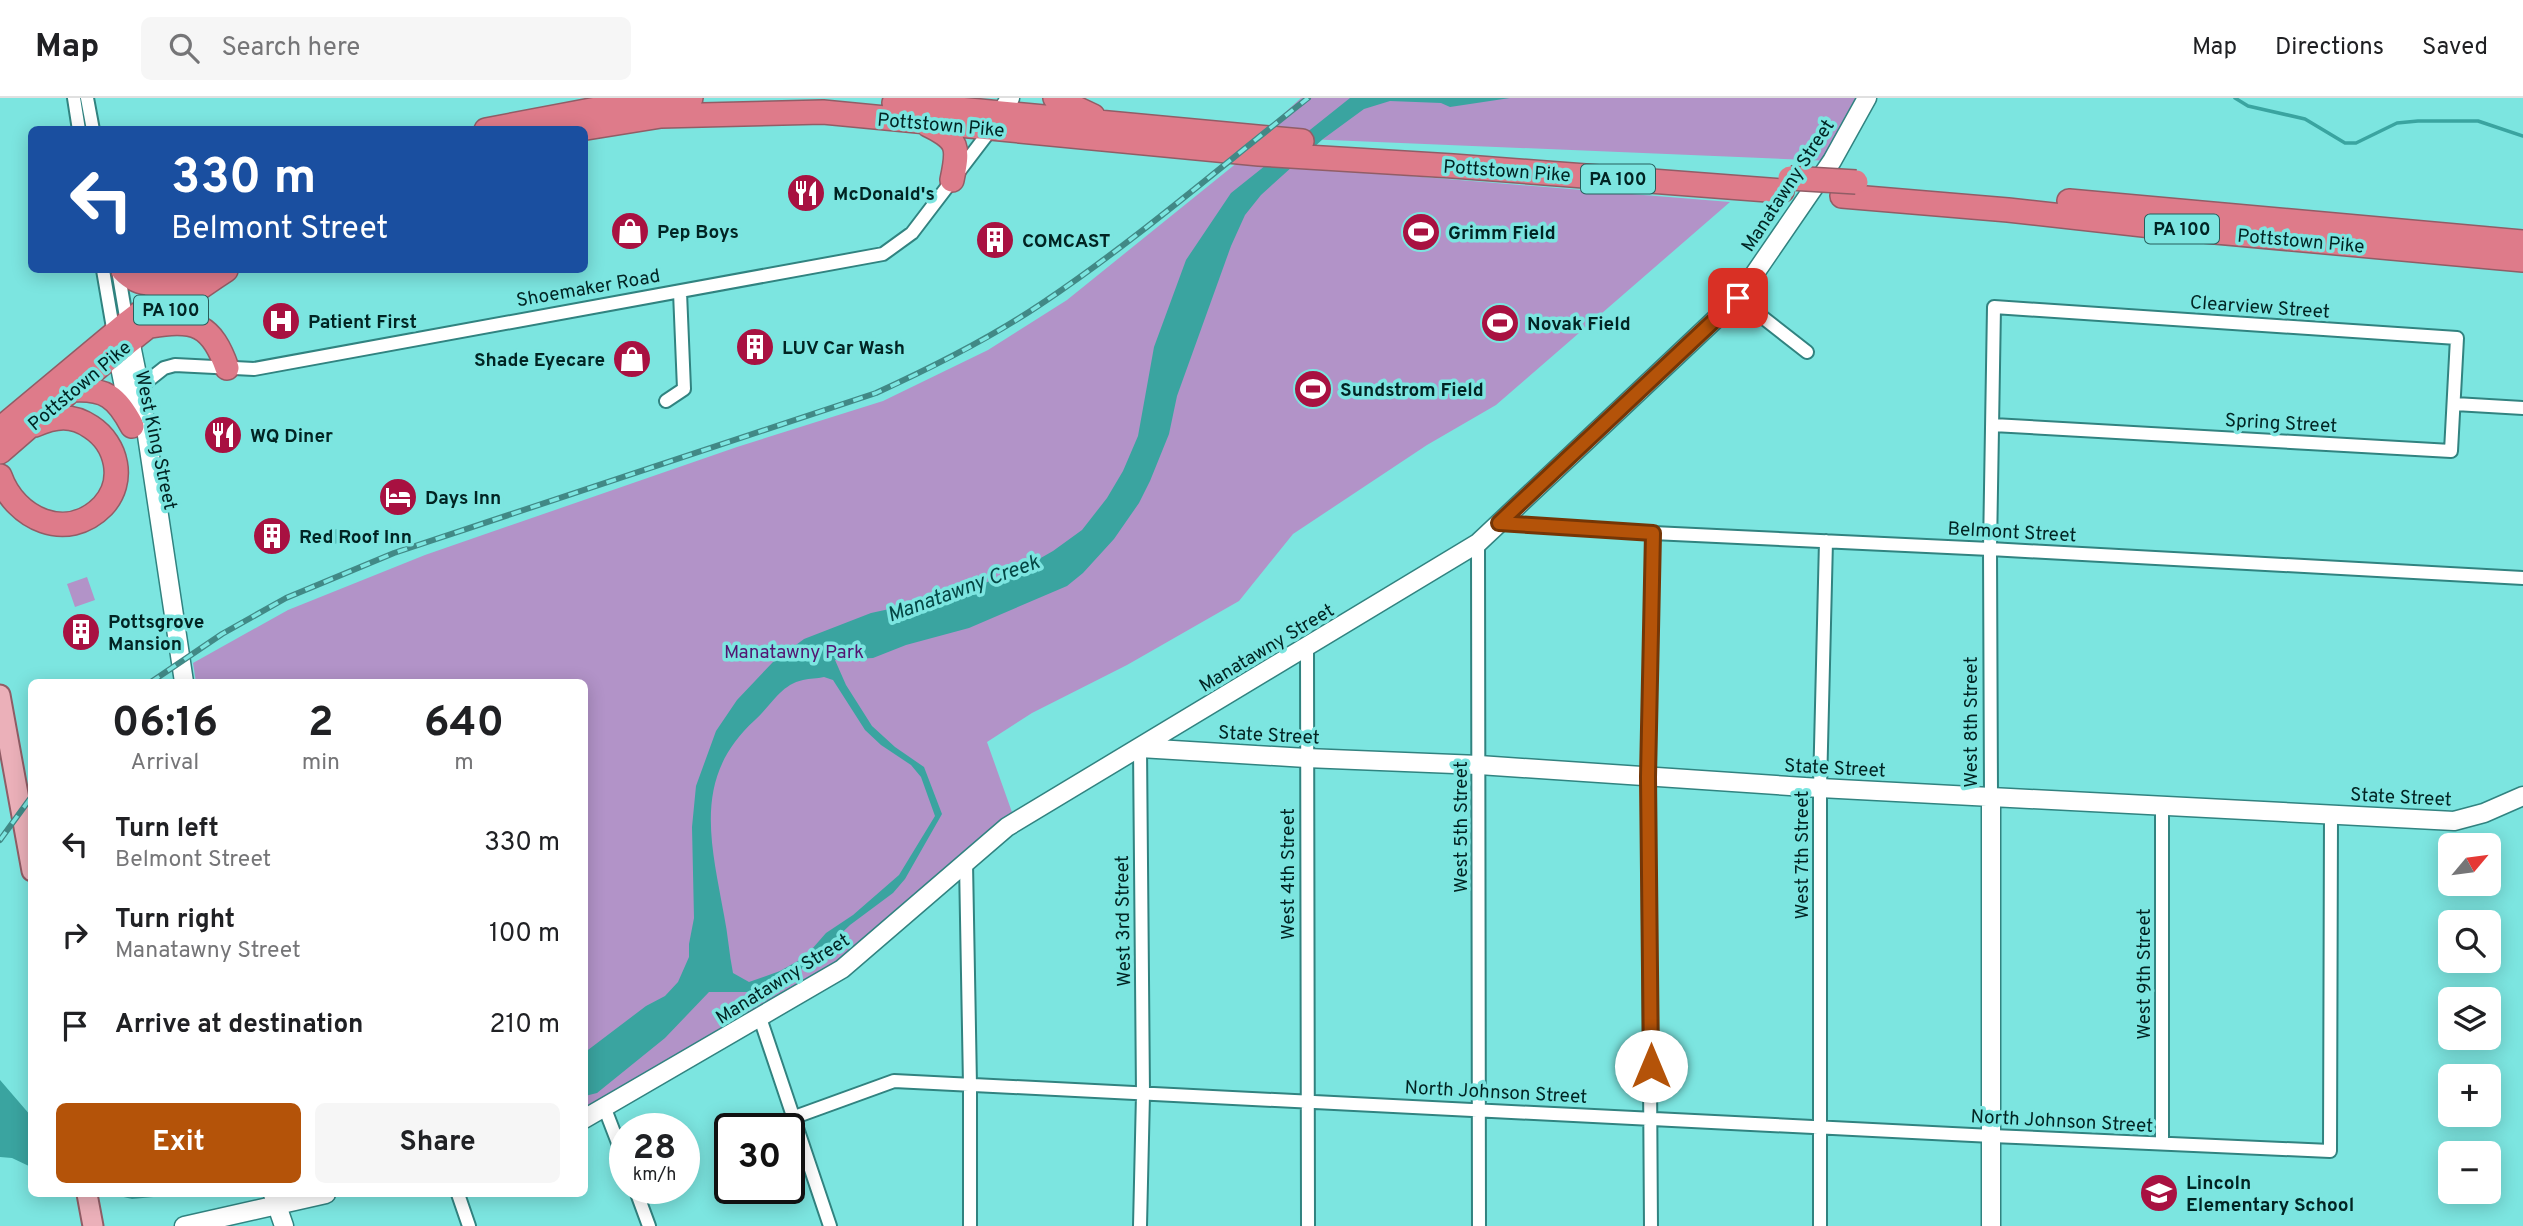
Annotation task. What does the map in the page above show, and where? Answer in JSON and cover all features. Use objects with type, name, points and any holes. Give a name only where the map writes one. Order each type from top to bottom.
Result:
[{"type":"highway","points":[[507,126],[623,104],[691,98]]},
{"type":"highway","name":"Pottstown Pike","points":[[781,98],[1007,110],[1108,123],[1462,158],[2523,242]]},
{"type":"highway","points":[[1055,98],[1108,123]]},
{"type":"highway","name":"Pottstown Pike","points":[[588,128],[661,116],[823,112],[922,122],[1007,110],[1259,153],[1462,158]]},
{"type":"highway","points":[[922,122],[944,132],[956,146],[957,158],[952,180]]},
{"type":"highway","name":"Pottstown Pike","points":[[1849,189],[2523,260]]},
{"type":"highway","points":[[126,273],[149,284],[187,273]]},
{"type":"highway","name":"Pottstown Pike","points":[[0,452],[15,428],[122,338],[192,273]]},
{"type":"highway","name":"Pottstown Pike","points":[[15,428],[72,390],[122,338],[151,326],[222,273]]},
{"type":"highway","points":[[151,326],[182,322],[199,326],[216,341],[228,368]]},
{"type":"highway","points":[[72,390],[92,390],[108,396],[122,408],[132,426]]},
{"type":"highway","points":[[0,476],[18,506],[33,517],[48,522],[67,523],[86,517],[103,506],[115,478],[113,450],[101,434],[83,421],[53,418],[15,428]]},
{"type":"main road","points":[[0,695],[3,729],[28,851]]},
{"type":"main road","points":[[88,1200],[93,1226]]},
{"type":"street","points":[[74,98],[78,126]]},
{"type":"street","points":[[87,98],[92,126]]},
{"type":"street","name":"Manatawny Street","points":[[588,1117],[842,969],[1007,827],[1478,543],[1738,298],[1832,162],[1867,98]]},
{"type":"street","name":"Shoemaker Road","points":[[140,387],[164,369],[175,365],[254,369],[883,254],[912,233],[1007,110]]},
{"type":"street","name":"West King Street","points":[[104,273],[122,338],[140,387],[184,679]]},
{"type":"street","name":"West King Street","points":[[118,273],[132,426],[174,619]]},
{"type":"street","points":[[666,401],[684,389],[680,292]]},
{"type":"street","points":[[1738,298],[1807,352]]},
{"type":"street","name":"Clearview Street","points":[[1994,307],[2456,338],[2455,404]]},
{"type":"street","name":"West 8th Street","points":[[1991,1226],[1990,548],[1994,307]]},
{"type":"street","points":[[2455,404],[2523,408]]},
{"type":"street","name":"Spring Street","points":[[1993,425],[2451,451],[2455,404]]},
{"type":"street","name":"Belmont Street","points":[[1499,523],[2523,578]]},
{"type":"street","points":[[1651,1226],[1648,777],[1653,533]]},
{"type":"street","name":"West 7th Street","points":[[1821,1226],[1820,788],[1826,541]]},
{"type":"street","name":"West 5th Street","points":[[1478,543],[1479,1226]]},
{"type":"street","name":"West 4th Street","points":[[1307,647],[1308,1226]]},
{"type":"street","name":"State Street","points":[[1140,748],[1479,765],[1820,788],[2454,821],[2484,813],[2523,796]]},
{"type":"street","name":"West 3rd Street","points":[[1140,748],[1143,1094],[1140,1226]]},
{"type":"street","name":"West 9th Street","points":[[2162,805],[2162,1143]]},
{"type":"street","name":"North Johnson Street","points":[[805,1113],[894,1081],[1992,1136],[2330,1150],[2331,814]]},
{"type":"street","points":[[966,863],[970,1226]]},
{"type":"street","points":[[760,1018],[790,1113]]},
{"type":"street","points":[[605,1109],[609,1119]]},
{"type":"street","points":[[805,1155],[830,1226]]},
{"type":"street","points":[[184,1226],[274,1199],[295,1197]]},
{"type":"street","points":[[459,1197],[469,1226]]},
{"type":"street","points":[[274,1199],[284,1226]]},
{"type":"street","points":[[641,1204],[649,1226]]},
{"type":"green space","points":[[1301,98],[1857,98],[1832,161],[1258,137]]},
{"type":"green space","name":"Manatawny Park","points":[[1238,162],[1730,202],[1496,405],[1427,445],[1293,534],[1239,601],[1127,665],[1032,713],[987,742],[1013,815],[852,953],[588,1110],[588,679],[196,679],[193,663],[288,610],[425,555],[737,447],[883,401],[988,350],[1067,300]]},
{"type":"green space","points":[[87,577],[95,600],[75,607],[67,584]]},
{"type":"water","points":[[1350,98],[1510,98],[1450,107],[1441,103],[1390,101],[1364,109],[1323,139],[1261,195],[1245,215],[1231,246],[1177,396],[1169,434],[1150,481],[1139,503],[1114,539],[1083,573],[1067,586],[969,628],[906,645],[873,658],[835,660],[846,685],[872,726],[895,747],[924,767],[942,814],[905,879],[893,893],[850,925],[807,966],[753,992],[709,992],[665,1038],[597,1093],[588,1095],[588,1050],[646,1006],[665,996],[678,982],[689,957],[694,918],[692,827],[696,786],[716,731],[737,700],[773,662],[804,639],[871,613],[940,598],[990,581],[1025,567],[1082,530],[1107,498],[1123,471],[1138,436],[1154,347],[1186,260],[1231,193]],"holes":[[[824,677],[833,680],[865,730],[881,745],[911,765],[921,777],[935,816],[899,875],[853,915],[826,933],[805,957],[780,971],[749,982],[733,973],[711,836],[714,788],[722,764],[735,742],[782,691],[806,679]]]},
{"type":"water","points":[[349,527],[352,540],[329,545],[326,531]]},
{"type":"water","points":[[0,1080],[28,1113],[28,1166],[12,1158],[0,1157]]},
{"type":"waterway","points":[[2235,98],[2248,106],[2305,119],[2345,143],[2356,143],[2397,123],[2418,121],[2478,121],[2523,136]]},
{"type":"railway","points":[[155,679],[222,634],[286,598],[394,553],[876,393],[940,363],[1001,329],[1076,280],[1308,98]]},
{"type":"railway","points":[[0,840],[28,802]]},
{"type":"place","name":"McDonald's","points":[[806,193]]},
{"type":"place","name":"Pep Boys","points":[[630,231]]},
{"type":"place","name":"Grimm Field","points":[[1421,232]]},
{"type":"place","name":"COMCAST","points":[[995,240]]},
{"type":"place","name":"Patient First","points":[[281,321]]},
{"type":"place","name":"Novak Field","points":[[1500,323]]},
{"type":"place","name":"LUV Car Wash","points":[[755,347]]},
{"type":"place","name":"Shade Eyecare","points":[[632,359]]},
{"type":"place","name":"Sundstrom Field","points":[[1313,389]]},
{"type":"place","name":"WQ Diner","points":[[223,435]]},
{"type":"place","name":"Days Inn","points":[[398,497]]},
{"type":"place","name":"Red Roof Inn","points":[[272,536]]},
{"type":"place","name":"Pottsgrove Mansion","points":[[81,632]]},
{"type":"place","name":"Lincoln Elementary School","points":[[2159,1193]]},
{"type":"route","points":[[1651,1066],[1648,777],[1653,533],[1499,523],[1738,298]]},
{"type":"water label","name":"Manatawny Creek","points":[[963,588]]}]
